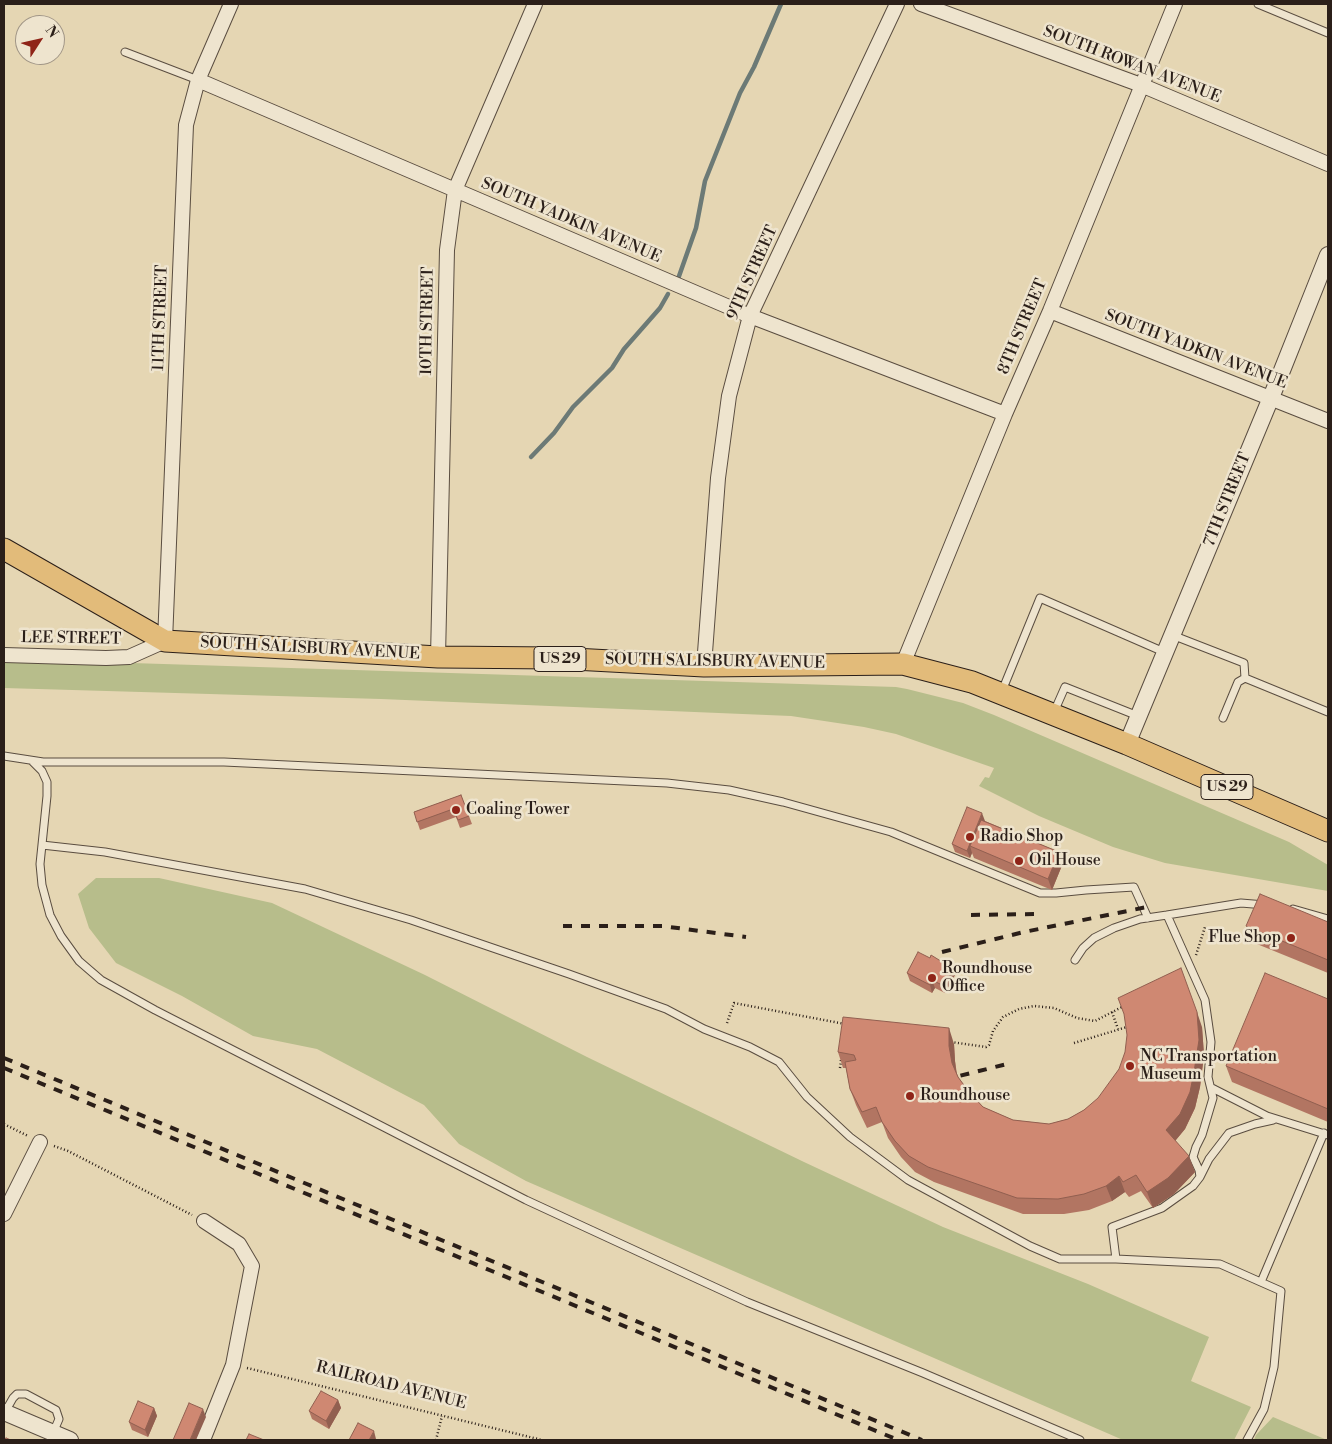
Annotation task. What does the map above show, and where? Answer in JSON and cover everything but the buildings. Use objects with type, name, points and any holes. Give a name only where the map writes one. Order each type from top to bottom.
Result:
[{"type":"main road","name":"SOUTH SALISBURY AVENUE","points":[[4,550],[165,641],[438,657],[555,658],[704,666],[903,664],[972,682],[1126,744],[1328,831]]},
{"type":"street","name":"11TH STREET","points":[[165,641],[186,125],[198,80],[231,4]]},
{"type":"street","name":"10TH STREET","points":[[438,657],[447,250],[455,190],[535,4]]},
{"type":"street","name":"9TH STREET","points":[[704,666],[718,478],[729,396],[750,316],[897,4]]},
{"type":"street","name":"SOUTH ROWAN AVENUE","points":[[921,4],[1141,85],[1328,164]]},
{"type":"street","name":"8TH STREET","points":[[903,664],[1175,4]]},
{"type":"street","name":"SOUTH YADKIN AVENUE","points":[[198,80],[750,316],[1005,414]]},
{"type":"street","name":"7TH STREET","points":[[1126,744],[1277,383],[1328,255]]},
{"type":"street","name":"SOUTH YADKIN AVENUE","points":[[1050,311],[1328,421]]},
{"type":"street","name":"LEE STREET","points":[[4,655],[129,657],[165,641]]},
{"type":"street","points":[[4,1214],[40,1142]]},
{"type":"street","points":[[203,1440],[233,1365],[252,1266],[239,1244],[204,1221]]},
{"type":"street","points":[[4,1413],[70,1440]]},
{"type":"lane","points":[[1258,4],[1328,34]]},
{"type":"lane","name":"SOUTH YADKIN AVENUE","points":[[125,52],[198,80]]},
{"type":"lane","points":[[1001,694],[1040,598],[1165,652]]},
{"type":"lane","points":[[1172,635],[1244,663],[1246,678]]},
{"type":"lane","points":[[1223,718],[1238,682],[1246,678],[1328,712]]},
{"type":"lane","points":[[1052,714],[1064,687],[1138,716]]},
{"type":"lane","points":[[4,756],[43,762],[234,762],[668,783],[729,790],[783,802],[891,832],[1040,893],[1134,887],[1148,918]]},
{"type":"lane","points":[[32,760],[42,771],[47,782],[40,864],[42,885],[50,915],[60,936],[79,961],[101,980],[164,1015],[534,1204],[747,1302],[924,1373],[1080,1440]]},
{"type":"lane","points":[[42,845],[105,852],[305,889],[411,920],[569,974],[666,1009],[704,1029],[750,1046],[779,1062],[807,1097],[850,1137],[908,1180],[1030,1246],[1060,1258],[1220,1264],[1281,1290],[1274,1368],[1264,1409],[1247,1440]]},
{"type":"lane","points":[[1075,960],[1083,948],[1094,938],[1114,928],[1148,918],[1241,903],[1277,906]]},
{"type":"lane","points":[[1286,907],[1328,919]]},
{"type":"lane","points":[[1167,915],[1205,1000],[1208,1014],[1211,1042],[1208,1077],[1213,1098],[1193,1157],[1200,1177]]},
{"type":"lane","points":[[1212,1088],[1267,1116],[1326,1134],[1261,1282]]},
{"type":"lane","points":[[1116,1259],[1112,1227],[1162,1208],[1193,1186],[1209,1159],[1229,1133],[1276,1119]]},
{"type":"lane","points":[[4,1413],[13,1398],[18,1394],[26,1394],[56,1410],[59,1419],[53,1433]]},
{"type":"path","points":[[1192,970],[1205,927]]},
{"type":"path","points":[[727,1022],[734,1003],[851,1025],[846,1028]]},
{"type":"path","points":[[944,1041],[986,1047],[989,1045],[994,1031],[1003,1017],[1019,1009],[1034,1006],[1054,1008],[1087,1021],[1095,1021],[1128,1004]]},
{"type":"path","points":[[1112,1012],[1118,1029]]},
{"type":"path","points":[[1074,1044],[1128,1026]]},
{"type":"path","points":[[840,1068],[841,1060]]},
{"type":"path","points":[[4,1124],[40,1142],[68,1151],[204,1221]]},
{"type":"path","name":"RAILROAD AVENUE","points":[[233,1365],[542,1440]]},
{"type":"path","points":[[436,1440],[442,1416]]},
{"type":"green space","points":[[4,659],[896,687],[963,703],[994,715],[1289,842],[1328,865],[1328,891],[1165,863],[1113,847],[1039,816],[979,786],[985,777],[989,778],[994,768],[896,734],[864,727],[791,716],[381,699],[4,688]]},
{"type":"green space","points":[[96,878],[159,878],[272,903],[425,975],[587,1057],[804,1162],[943,1227],[1088,1284],[1209,1337],[1191,1381],[1251,1407],[1234,1440],[1123,1440],[526,1181],[459,1144],[424,1105],[317,1049],[253,1036],[182,996],[116,963],[89,928],[78,894]]},
{"type":"green space","points":[[1273,1417],[1327,1440],[1254,1440],[1256,1435]]},
{"type":"waterway","points":[[678,279],[696,228],[705,181],[740,93],[754,67],[781,4]]},
{"type":"waterway","points":[[531,457],[554,433],[573,407],[612,368],[624,349],[660,308],[668,294]]},
{"type":"railway","points":[[942,952],[1024,932],[1147,907]]},
{"type":"railway","points":[[971,915],[1041,914]]},
{"type":"railway","points":[[563,926],[662,926],[746,937]]},
{"type":"railway","points":[[4,1058],[922,1440]]},
{"type":"railway","points":[[943,1080],[1011,1063]]},
{"type":"railway","points":[[4,1068],[898,1440]]},
{"type":"place","name":"Coaling Tower","points":[[456,810]]},
{"type":"place","name":"Radio Shop","points":[[970,837]]},
{"type":"place","name":"Oil House","points":[[1019,861]]},
{"type":"place","name":"Flue Shop","points":[[1291,938]]},
{"type":"place","name":"Roundhouse Office","points":[[932,978]]},
{"type":"place","name":"NC Transportation Museum","points":[[1130,1066]]},
{"type":"place","name":"Roundhouse","points":[[910,1096]]}]
